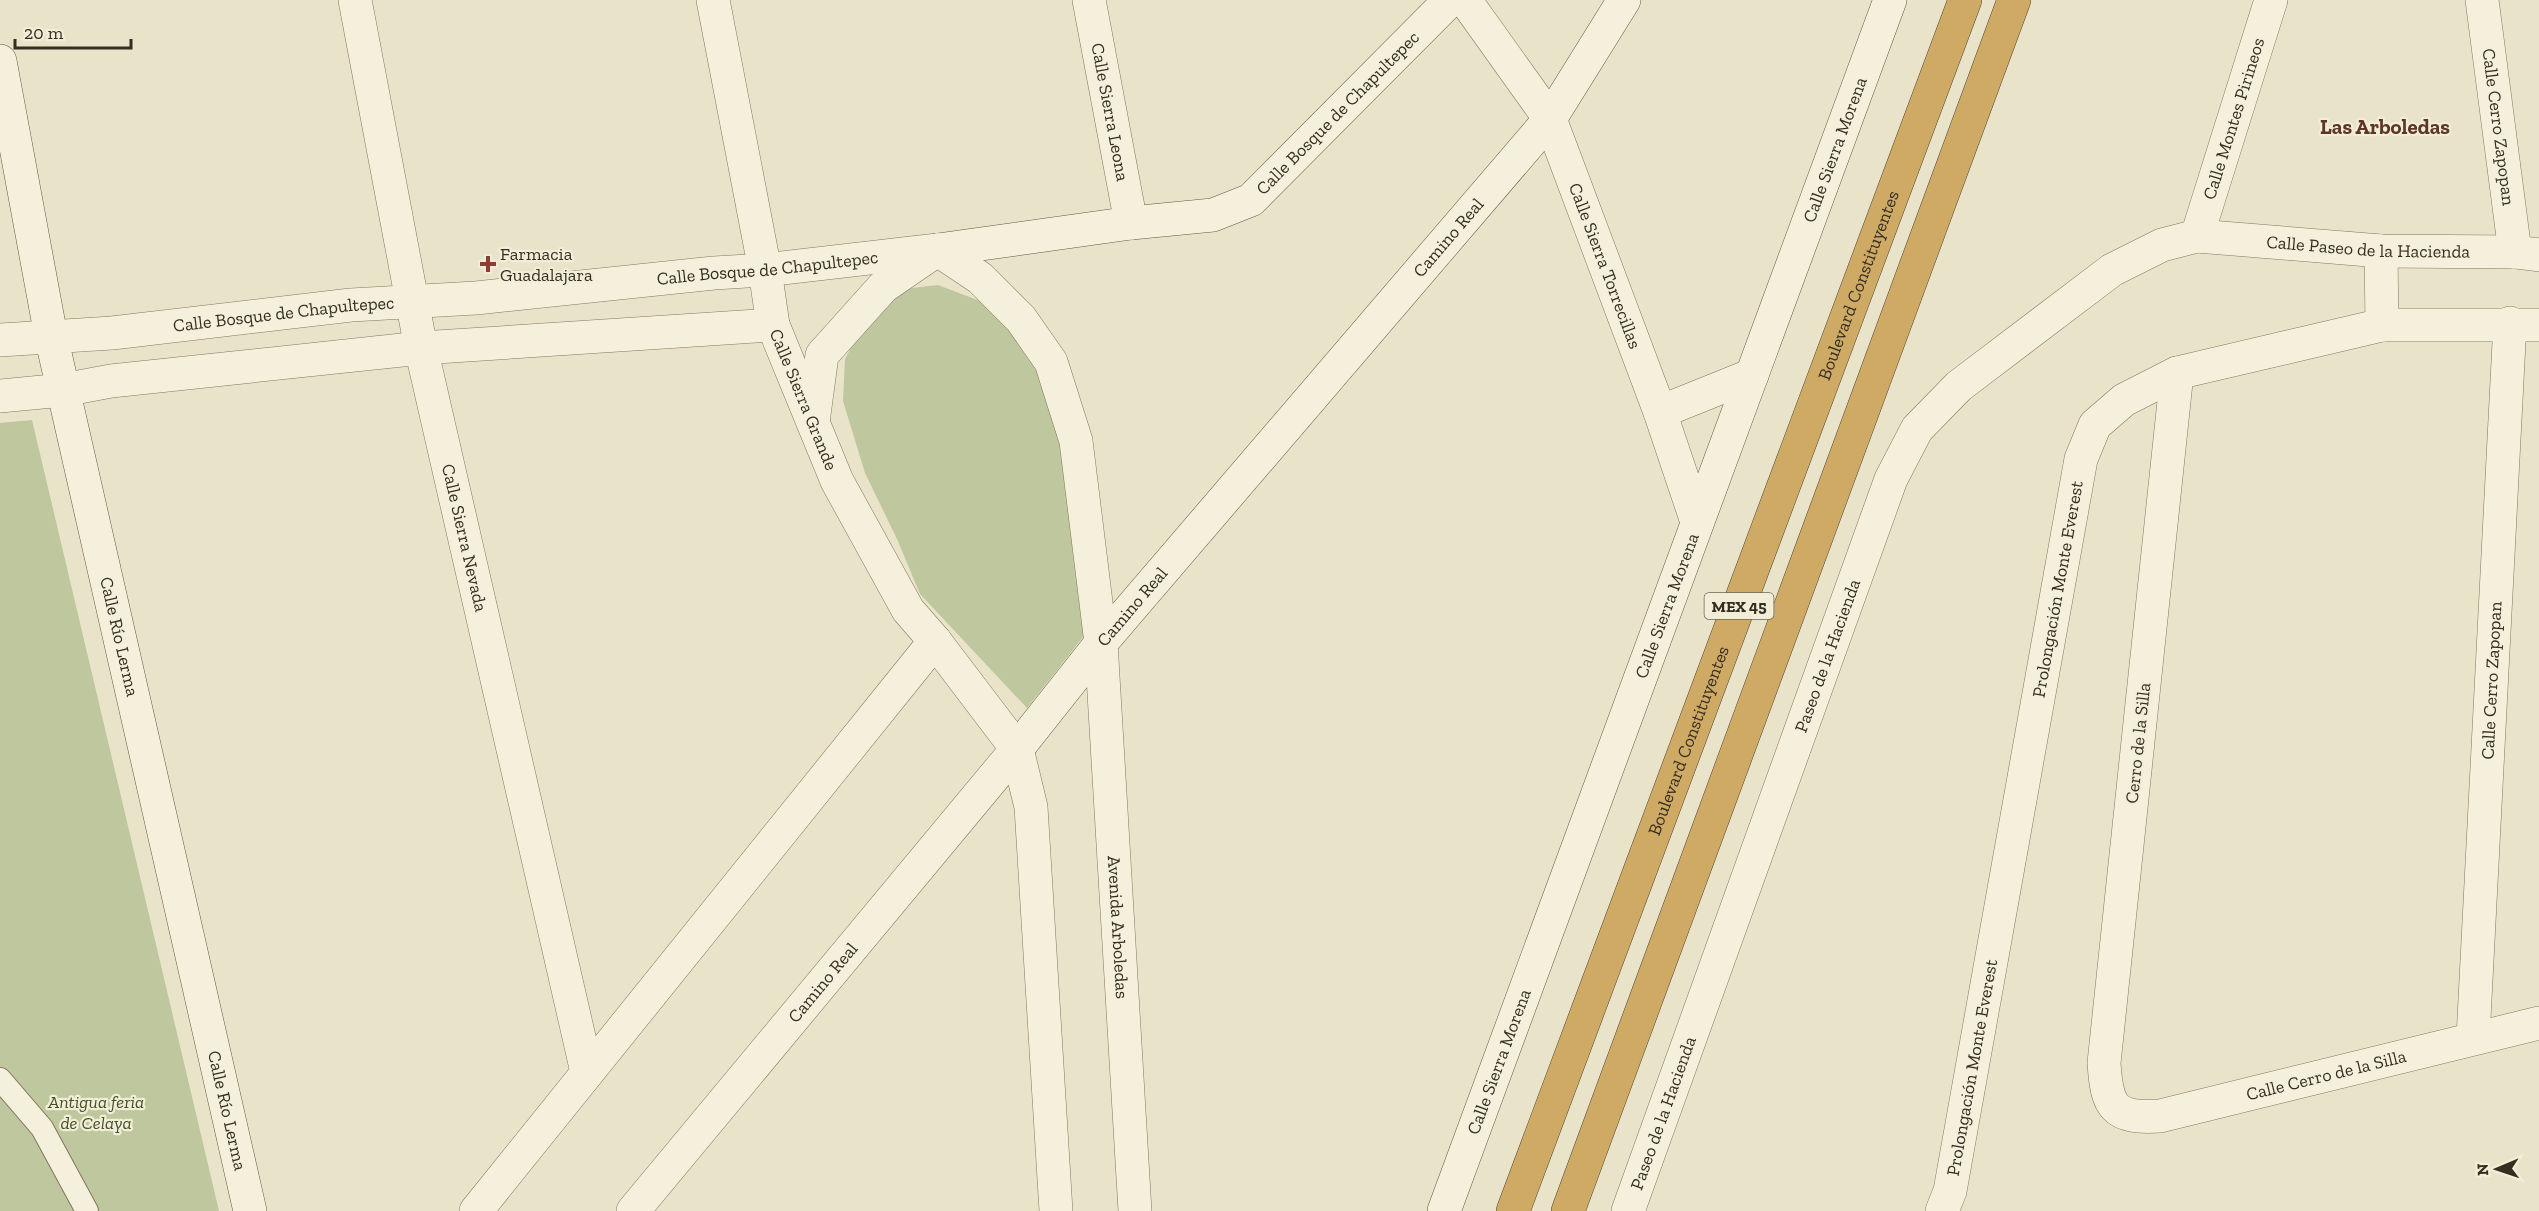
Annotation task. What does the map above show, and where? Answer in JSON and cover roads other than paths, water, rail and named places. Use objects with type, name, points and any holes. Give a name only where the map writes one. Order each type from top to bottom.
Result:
[{"type":"highway","name":"Boulevard Constituyentes","points":[[1513,1211],[1965,0]]},
{"type":"highway","name":"MEX 45","points":[[1568,1211],[2014,0]]},
{"type":"street","name":"Calle Sierra Nevada","points":[[355,0],[421,348],[587,1072]]},
{"type":"street","name":"Calle Sierra Grande","points":[[713,0],[774,325],[813,425],[837,481],[908,610],[935,641],[1017,749]]},
{"type":"street","name":"Calle Sierra Leona","points":[[1089,0],[1131,223]]},
{"type":"street","name":"Calle Bosque de Chapultepec","points":[[0,340],[112,333],[351,305],[476,298],[714,273],[765,270],[1131,223],[1213,215],[1251,200],[1450,0]]},
{"type":"street","name":"Calle Sierra Torrecillas","points":[[1465,0],[1550,119],[1660,412],[1697,522]]},
{"type":"street","name":"Camino Real","points":[[644,1205],[1101,643],[1550,119],[1624,0]]},
{"type":"street","name":"Calle Sierra Morena","points":[[1444,1211],[1890,0]]},
{"type":"street","name":"Calle Montes Pirineos","points":[[2197,236],[2271,0]]},
{"type":"street","name":"Calle Cerro Zapopan","points":[[2482,0],[2527,253]]},
{"type":"street","name":"Calle Río Lerma","points":[[0,61],[51,336],[250,1211]]},
{"type":"street","name":"Calle Paseo de la Hacienda","points":[[2197,236],[2380,251],[2527,253]]},
{"type":"street","name":"Paseo de la Hacienda","points":[[1628,1211],[1890,479],[1917,429],[1959,386],[2112,270],[2162,245],[2197,236]]},
{"type":"street","points":[[813,425],[822,356],[883,287],[938,249],[980,278],[1021,318],[1051,362],[1076,441],[1101,643]]},
{"type":"street","points":[[2380,251],[2382,325]]},
{"type":"street","name":"Calle Cerro Zapopan","points":[[2474,1038],[2525,324]]},
{"type":"street","name":"Prolongación Monte Everest","points":[[1942,1211],[1950,1191],[2081,459],[2095,425],[2124,400],[2177,373],[2382,325],[2525,324]]},
{"type":"street","points":[[0,396],[63,390],[111,381],[421,348],[774,325]]},
{"type":"street","name":"Cerro de la Silla","points":[[2116,1110],[2106,1091],[2104,1063],[2177,373]]},
{"type":"street","points":[[1660,412],[1752,375]]},
{"type":"street","points":[[476,1211],[935,641]]},
{"type":"street","name":"Avenida Arboledas","points":[[1101,643],[1135,1211]]},
{"type":"street","points":[[1017,749],[1031,807],[1056,1211]]},
{"type":"street","name":"Calle Cerro de la Silla","points":[[2116,1110],[2137,1118],[2160,1116],[2539,1023]]},
{"type":"lane","points":[[0,1079],[42,1128],[87,1211]]},
{"type":"place","name":"Farmacia Guadalajara","points":[[488,264]]},
{"type":"district","name":"Las Arboledas","points":[[2385,126]]},
{"type":"park label","name":"Antigua feria de Celaya","points":[[96,1112]]}]
